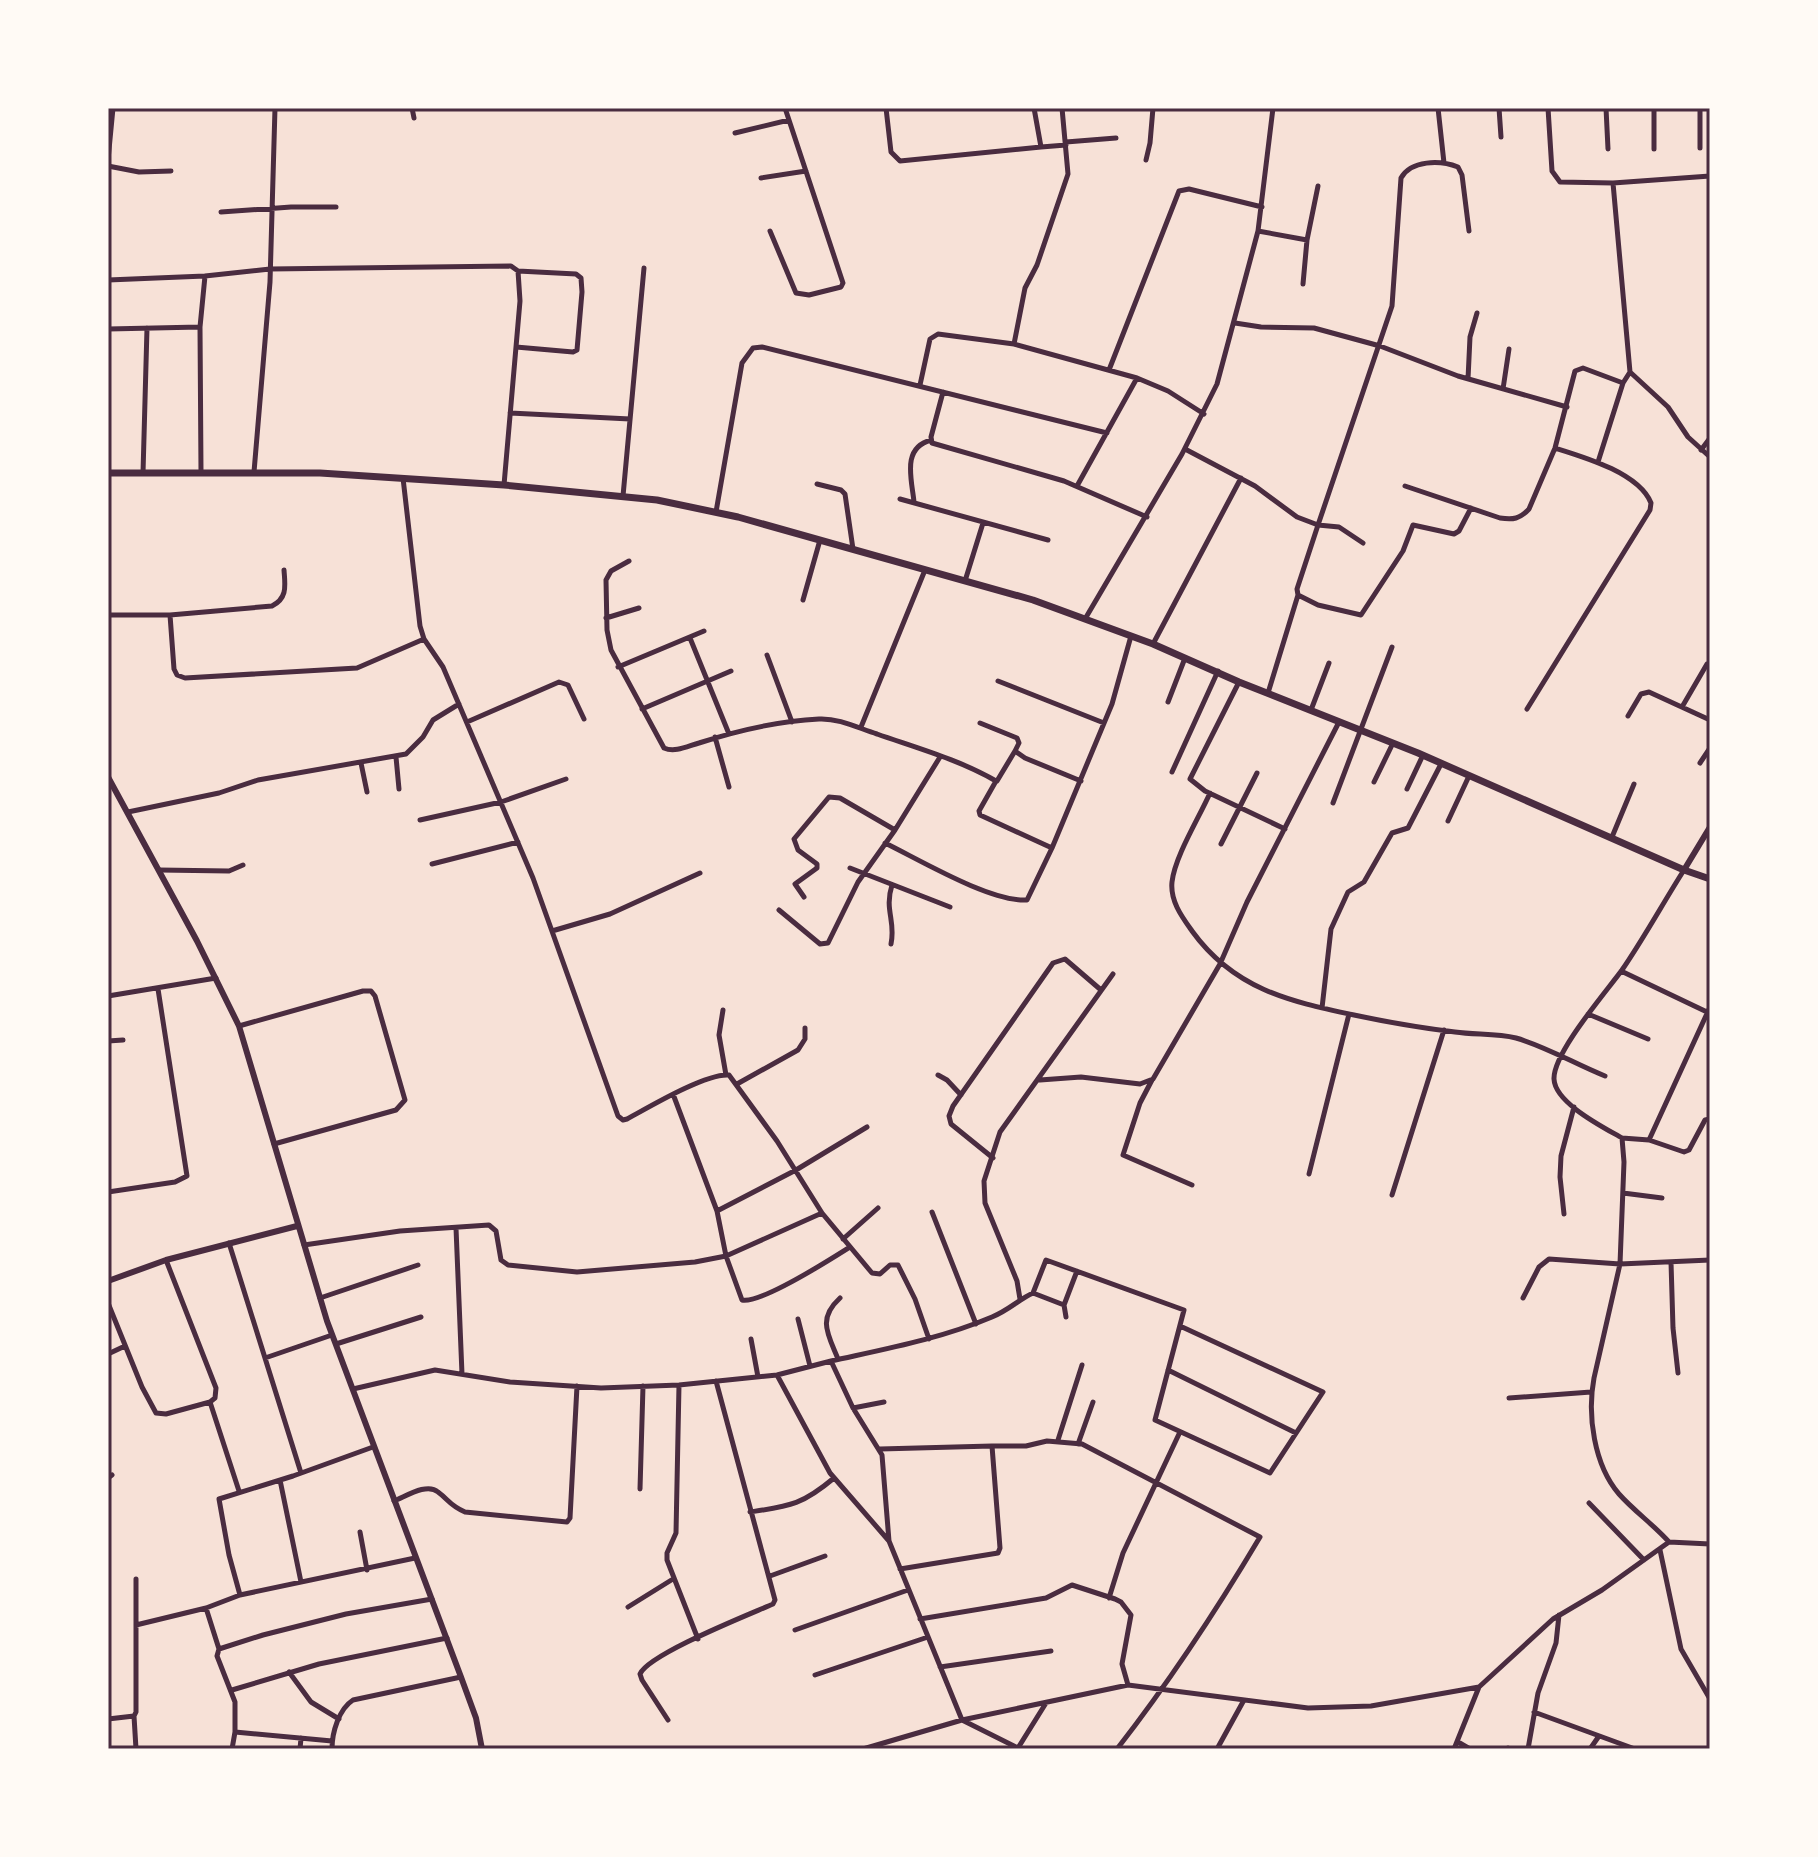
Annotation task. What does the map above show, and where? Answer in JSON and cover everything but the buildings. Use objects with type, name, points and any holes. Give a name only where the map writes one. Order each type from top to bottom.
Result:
[{"type":"main road","points":[[108,473],[320,473],[623,496],[657,500],[820,539],[1033,600],[1153,644],[1442,763],[1710,879]]},
{"type":"street","points":[[108,160],[113,108]]},
{"type":"street","points":[[254,472],[274,209],[275,108]]},
{"type":"street","points":[[412,108],[414,118]]},
{"type":"street","points":[[770,231],[796,293],[809,295],[841,287],[844,280],[785,108]]},
{"type":"street","points":[[886,108],[891,152],[900,161],[1116,138]]},
{"type":"street","points":[[1034,108],[1041,147]]},
{"type":"street","points":[[1014,344],[1025,288],[1037,265],[1068,174],[1062,108]]},
{"type":"street","points":[[1146,160],[1153,108]]},
{"type":"street","points":[[1085,619],[1147,517],[1204,414],[1217,384],[1258,231],[1273,108]]},
{"type":"street","points":[[1438,108],[1444,163]]},
{"type":"street","points":[[1499,108],[1501,137]]},
{"type":"street","points":[[1548,108],[1555,179],[1567,184],[1710,176]]},
{"type":"street","points":[[1606,108],[1608,149]]},
{"type":"street","points":[[1654,108],[1654,149]]},
{"type":"street","points":[[1700,108],[1700,148]]},
{"type":"street","points":[[735,133],[789,120]]},
{"type":"street","points":[[1268,693],[1298,595],[1297,589],[1380,346],[1394,295],[1401,178],[1406,169],[1412,165],[1444,163],[1458,167],[1462,175],[1469,231]]},
{"type":"street","points":[[108,166],[139,172],[171,171]]},
{"type":"street","points":[[761,178],[806,171]]},
{"type":"street","points":[[1598,462],[1623,383],[1630,372],[1613,183]]},
{"type":"street","points":[[1303,284],[1307,240],[1318,186]]},
{"type":"street","points":[[1109,370],[1179,191],[1189,189],[1262,207]]},
{"type":"street","points":[[221,212],[336,207]]},
{"type":"street","points":[[1258,231],[1307,240]]},
{"type":"street","points":[[108,280],[205,276],[270,269],[511,266],[518,271],[576,274],[581,278],[577,350],[516,347]]},
{"type":"street","points":[[623,496],[644,268]]},
{"type":"street","points":[[504,485],[520,301],[518,271]]},
{"type":"street","points":[[201,472],[200,327],[205,276]]},
{"type":"street","points":[[1468,379],[1470,337],[1477,313]]},
{"type":"street","points":[[1235,323],[1314,328],[1380,346],[1468,379],[1567,407]]},
{"type":"street","points":[[108,329],[200,327]]},
{"type":"street","points":[[143,473],[147,328]]},
{"type":"street","points":[[920,385],[930,339],[934,335],[1014,344],[1137,378],[1168,391],[1204,414]]},
{"type":"street","points":[[716,513],[742,363],[753,348],[762,347],[1107,433]]},
{"type":"street","points":[[1503,389],[1509,349]]},
{"type":"street","points":[[1405,486],[1512,520],[1522,517],[1529,509],[1555,448],[1577,369],[1583,368],[1623,383]]},
{"type":"street","points":[[1630,372],[1668,407],[1681,428],[1710,457]]},
{"type":"street","points":[[1077,486],[1137,378]]},
{"type":"street","points":[[931,440],[943,392]]},
{"type":"street","points":[[510,413],[630,419]]},
{"type":"street","points":[[1701,450],[1710,438]]},
{"type":"street","points":[[931,440],[932,443],[1077,486],[1147,517]]},
{"type":"street","points":[[914,502],[911,455],[918,445],[931,440]]},
{"type":"street","points":[[1527,709],[1650,510],[1648,497],[1642,491],[1598,462],[1555,448]]},
{"type":"street","points":[[1185,449],[1241,478],[1297,517],[1318,525],[1339,527],[1363,543]]},
{"type":"street","points":[[403,478],[424,639],[443,667],[518,842],[608,1094],[620,1119],[627,1119],[673,1094],[726,1075]]},
{"type":"street","points":[[1153,644],[1241,478]]},
{"type":"street","points":[[817,484],[841,490],[845,494],[853,549]]},
{"type":"street","points":[[900,499],[1048,540]]},
{"type":"street","points":[[1298,595],[1318,605],[1361,615],[1403,551],[1413,525],[1454,534],[1459,531],[1471,508]]},
{"type":"street","points":[[965,581],[983,523]]},
{"type":"street","points":[[803,600],[820,539]]},
{"type":"street","points":[[629,561],[608,574],[608,640],[618,667],[664,748],[670,751],[715,737],[821,718],[861,727],[996,781]]},
{"type":"street","points":[[108,615],[170,615],[272,606],[283,597],[284,570]]},
{"type":"street","points":[[861,727],[925,570]]},
{"type":"street","points":[[606,618],[639,608]]},
{"type":"street","points":[[170,615],[174,669],[177,675],[185,678],[357,668],[424,639]]},
{"type":"street","points":[[618,667],[704,631]]},
{"type":"street","points":[[885,843],[982,889],[1027,900],[1104,723],[1131,636]]},
{"type":"street","points":[[690,638],[729,734]]},
{"type":"street","points":[[1333,803],[1344,767],[1392,647]]},
{"type":"street","points":[[767,655],[792,722]]},
{"type":"street","points":[[1168,702],[1185,657]]},
{"type":"street","points":[[1311,710],[1329,663]]},
{"type":"street","points":[[1682,707],[1707,664]]},
{"type":"street","points":[[642,709],[731,671]]},
{"type":"street","points":[[1172,772],[1218,671]]},
{"type":"street","points":[[998,681],[1104,723]]},
{"type":"street","points":[[467,722],[559,682],[568,685],[584,719]]},
{"type":"street","points":[[1239,682],[1215,734],[1191,774],[1192,781],[1239,808],[1285,829]]},
{"type":"street","points":[[1628,716],[1645,693],[1654,693],[1710,720]]},
{"type":"street","points":[[128,812],[219,793],[258,780],[406,754],[433,720],[459,704]]},
{"type":"street","points":[[1192,1185],[1123,1155],[1144,1094],[1220,964],[1247,902],[1339,722]]},
{"type":"street","points":[[980,723],[1017,738],[1019,743],[979,811],[980,815],[1052,848]]},
{"type":"street","points":[[715,737],[729,787]]},
{"type":"street","points":[[1374,782],[1393,743]]},
{"type":"street","points":[[1700,763],[1710,748]]},
{"type":"street","points":[[1015,751],[1081,781]]},
{"type":"street","points":[[1407,789],[1423,755]]},
{"type":"street","points":[[396,757],[399,789]]},
{"type":"street","points":[[779,910],[820,944],[826,945],[864,873],[940,757]]},
{"type":"street","points":[[361,763],[367,792]]},
{"type":"street","points":[[1322,1008],[1331,929],[1348,892],[1364,882],[1392,833],[1408,828],[1442,763]]},
{"type":"street","points":[[1221,844],[1257,773]]},
{"type":"street","points":[[1448,821],[1469,775]]},
{"type":"street","points":[[108,777],[239,1026],[332,1335],[476,1718],[482,1749]]},
{"type":"street","points":[[420,820],[501,802],[566,779]]},
{"type":"street","points":[[1612,837],[1634,784]]},
{"type":"street","points":[[1210,793],[1176,867],[1172,884],[1181,917],[1220,964],[1261,988],[1301,1004],[1444,1030],[1513,1037],[1562,1055],[1605,1076]]},
{"type":"street","points":[[804,897],[795,884],[817,868],[817,864],[798,850],[794,839],[829,797],[840,798],[895,830]]},
{"type":"street","points":[[1710,827],[1621,971],[1562,1055],[1554,1080],[1558,1092],[1574,1107],[1622,1138],[1649,1140],[1684,1152],[1689,1150],[1705,1120],[1710,1119]]},
{"type":"street","points":[[432,864],[518,842]]},
{"type":"street","points":[[159,870],[229,871],[243,865]]},
{"type":"street","points":[[850,868],[950,907]]},
{"type":"street","points":[[552,931],[622,910],[700,873]]},
{"type":"street","points":[[891,944],[892,927],[887,906],[892,885]]},
{"type":"street","points":[[993,1158],[957,1131],[949,1119],[953,1106],[1053,963],[1065,959],[1101,990]]},
{"type":"street","points":[[1621,971],[1709,1009],[1649,1140]]},
{"type":"street","points":[[1020,1299],[1017,1281],[992,1224],[983,1194],[984,1181],[1000,1132],[1113,974]]},
{"type":"street","points":[[108,996],[216,978]]},
{"type":"street","points":[[108,1192],[175,1182],[187,1176],[158,989]]},
{"type":"street","points":[[239,1026],[371,991],[405,1100],[396,1110],[273,1144]]},
{"type":"street","points":[[723,1010],[719,1035],[726,1075],[737,1084],[822,1213],[875,1275],[890,1265],[898,1265],[915,1299],[929,1339]]},
{"type":"street","points":[[1309,1174],[1349,1014]]},
{"type":"street","points":[[1588,1014],[1648,1039]]},
{"type":"street","points":[[737,1084],[798,1050],[805,1039],[805,1028]]},
{"type":"street","points":[[1392,1195],[1444,1030]]},
{"type":"street","points":[[108,1041],[123,1040]]},
{"type":"street","points":[[938,1075],[961,1095]]},
{"type":"street","points":[[1040,1080],[1081,1077],[1140,1084],[1153,1079]]},
{"type":"street","points":[[1140,1084],[1144,1094]]},
{"type":"street","points":[[673,1094],[717,1211],[726,1256],[740,1297],[747,1302],[819,1267],[850,1247]]},
{"type":"street","points":[[1564,1214],[1561,1156],[1574,1107]]},
{"type":"street","points":[[717,1211],[796,1170],[867,1127]]},
{"type":"street","points":[[1622,1138],[1620,1264],[1591,1392],[1598,1454],[1618,1493],[1669,1542],[1710,1544]]},
{"type":"street","points":[[1623,1193],[1662,1198]]},
{"type":"street","points":[[843,1239],[878,1208]]},
{"type":"street","points":[[932,1212],[976,1324]]},
{"type":"street","points":[[304,1245],[400,1231],[492,1226],[496,1231],[501,1260],[512,1266],[577,1272],[695,1262],[726,1256],[822,1213]]},
{"type":"street","points":[[108,1281],[166,1260],[297,1226]]},
{"type":"street","points":[[456,1228],[462,1374]]},
{"type":"street","points":[[229,1242],[301,1473]]},
{"type":"street","points":[[1523,1298],[1539,1267],[1549,1259],[1620,1264],[1710,1260]]},
{"type":"street","points":[[108,1303],[142,1387],[156,1413],[166,1414],[210,1402],[215,1398],[216,1388],[166,1260]]},
{"type":"street","points":[[353,1389],[435,1370],[510,1382],[577,1386],[679,1385],[777,1375],[929,1339],[976,1324],[1011,1309],[1020,1299],[1033,1293],[1046,1260],[1184,1310],[1155,1420],[1270,1473],[1323,1392],[1180,1326]]},
{"type":"street","points":[[1671,1262],[1678,1373]]},
{"type":"street","points":[[320,1298],[418,1265]]},
{"type":"street","points":[[1066,1317],[1064,1305],[1077,1271]]},
{"type":"street","points":[[1033,1293],[1064,1305]]},
{"type":"street","points":[[840,1298],[831,1306],[825,1323],[834,1360],[853,1408],[879,1449],[886,1485],[889,1541],[962,1720],[1019,1749],[1046,1702]]},
{"type":"street","points":[[336,1344],[421,1317]]},
{"type":"street","points":[[798,1319],[810,1366]]},
{"type":"street","points":[[265,1358],[332,1335]]},
{"type":"street","points":[[751,1339],[758,1377]]},
{"type":"street","points":[[108,1354],[125,1346]]},
{"type":"street","points":[[1058,1440],[1082,1365]]},
{"type":"street","points":[[1168,1370],[1296,1433]]},
{"type":"street","points":[[777,1375],[834,1478],[889,1541]]},
{"type":"street","points":[[668,1720],[640,1674],[644,1666],[660,1655],[773,1604],[775,1594],[716,1381]]},
{"type":"street","points":[[679,1385],[676,1533],[667,1560],[698,1639]]},
{"type":"street","points":[[394,1501],[423,1489],[431,1489],[437,1490],[454,1507],[465,1512],[567,1522],[570,1518],[577,1386]]},
{"type":"street","points":[[640,1489],[643,1386]]},
{"type":"street","points":[[1509,1398],[1591,1392]]},
{"type":"street","points":[[210,1402],[239,1491]]},
{"type":"street","points":[[853,1408],[884,1402]]},
{"type":"street","points":[[1078,1444],[1093,1402]]},
{"type":"street","points":[[1109,1598],[1123,1553],[1179,1434]]},
{"type":"street","points":[[879,1449],[1026,1446],[1058,1440],[1078,1444],[1260,1537],[1165,1688],[1117,1749]]},
{"type":"street","points":[[900,1569],[998,1553],[992,1446]]},
{"type":"street","points":[[240,1595],[218,1502],[221,1496],[280,1480],[373,1447]]},
{"type":"street","points":[[750,1512],[792,1506],[813,1496],[834,1478]]},
{"type":"street","points":[[280,1480],[301,1582]]},
{"type":"street","points":[[1589,1503],[1644,1560]]},
{"type":"street","points":[[360,1532],[367,1570]]},
{"type":"street","points":[[1454,1749],[1479,1687],[1559,1615],[1602,1590],[1669,1542]]},
{"type":"street","points":[[1660,1550],[1681,1649],[1710,1699]]},
{"type":"street","points":[[770,1576],[825,1556]]},
{"type":"street","points":[[136,1625],[206,1608],[240,1595],[415,1558]]},
{"type":"street","points":[[136,1579],[136,1749]]},
{"type":"street","points":[[628,1607],[673,1579]]},
{"type":"street","points":[[920,1619],[1046,1598],[1072,1585],[1121,1602],[1131,1615],[1122,1664],[1128,1685]]},
{"type":"street","points":[[795,1630],[908,1590]]},
{"type":"street","points":[[219,1649],[346,1614],[432,1599]]},
{"type":"street","points":[[206,1608],[219,1649],[217,1656],[232,1690],[235,1732],[232,1749]]},
{"type":"street","points":[[1530,1749],[1534,1712],[1556,1643],[1559,1615]]},
{"type":"street","points":[[815,1675],[928,1637]]},
{"type":"street","points":[[232,1690],[289,1672],[447,1638]]},
{"type":"street","points":[[940,1667],[1051,1651]]},
{"type":"street","points":[[289,1672],[311,1702],[339,1719]]},
{"type":"street","points":[[332,1749],[346,1704],[366,1695],[461,1677]]},
{"type":"street","points":[[863,1749],[962,1720],[1128,1685],[1308,1708],[1371,1706],[1479,1687]]},
{"type":"street","points":[[1217,1749],[1244,1700]]},
{"type":"street","points":[[1534,1712],[1635,1749]]},
{"type":"street","points":[[108,1719],[134,1716]]},
{"type":"street","points":[[235,1732],[332,1741]]},
{"type":"street","points":[[1590,1749],[1599,1736]]},
{"type":"street","points":[[300,1749],[301,1738]]},
{"type":"street","points":[[1458,1742],[1470,1749]]},
{"type":"street","points":[[882,1743],[891,1749]]}]
